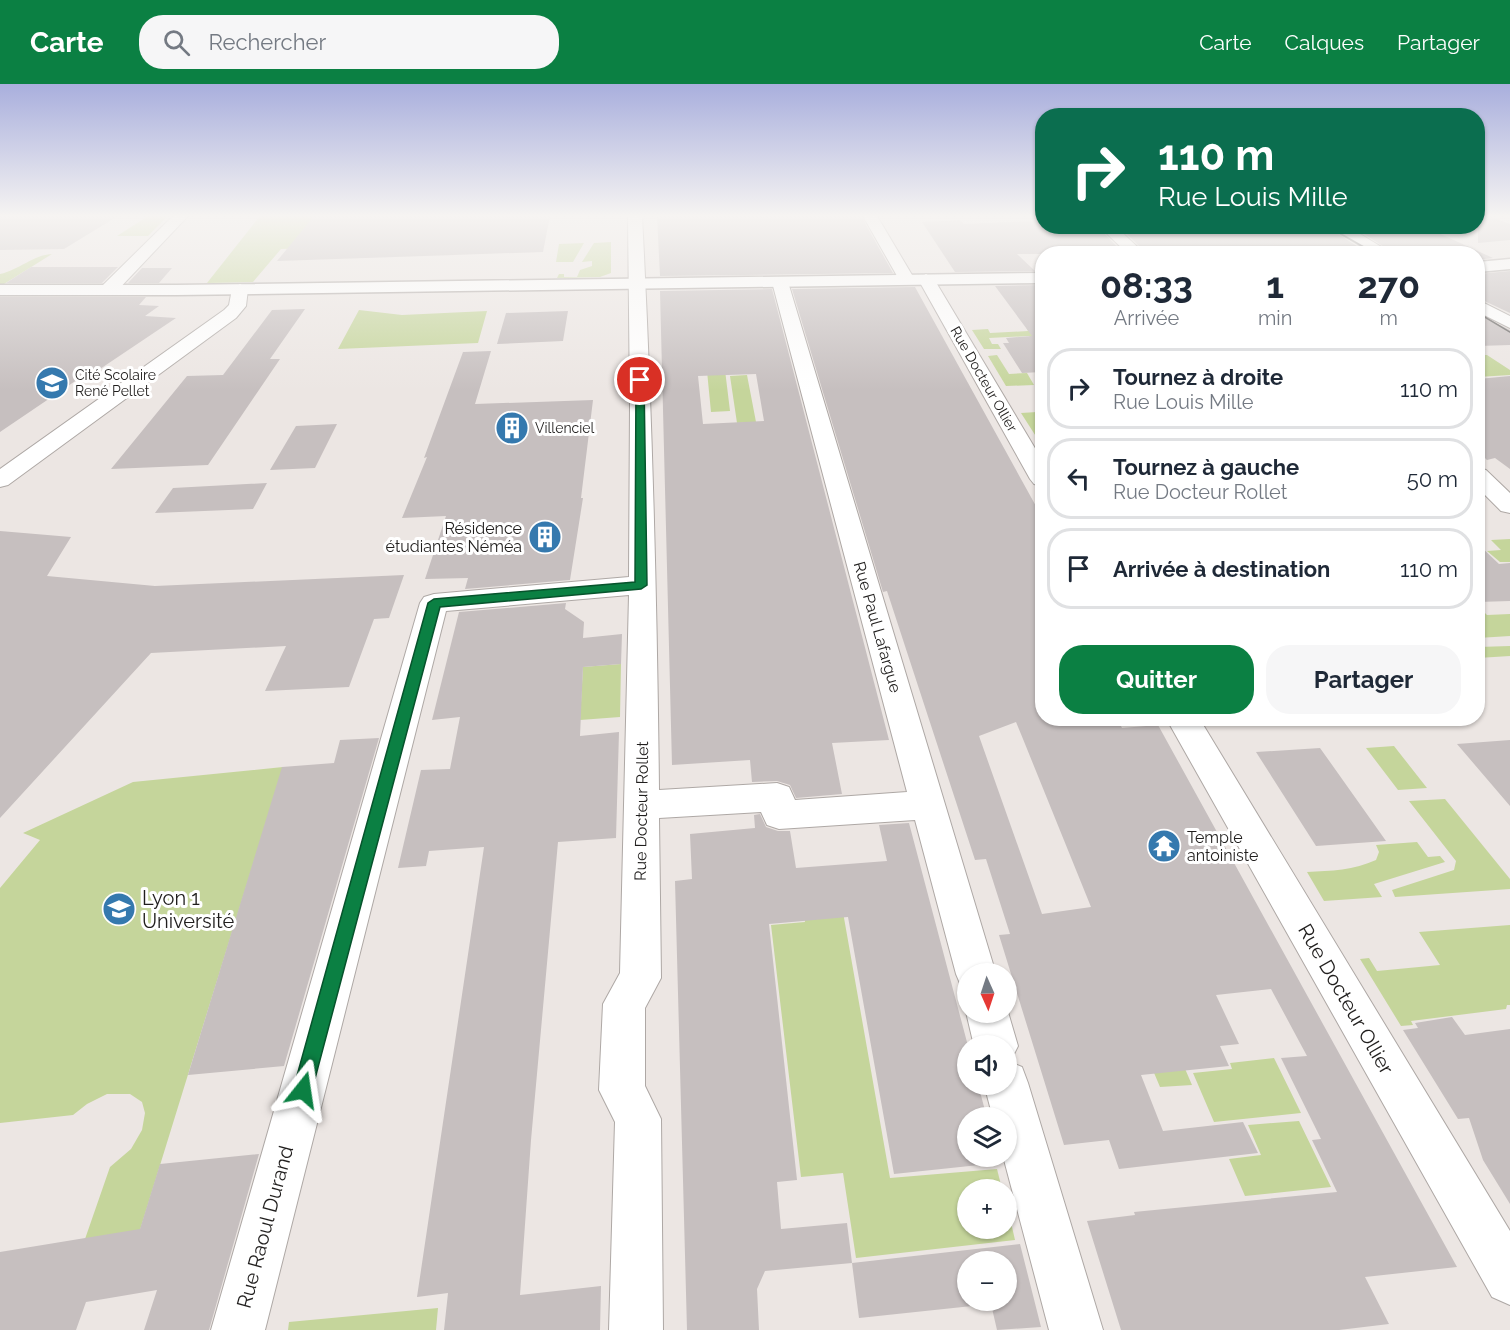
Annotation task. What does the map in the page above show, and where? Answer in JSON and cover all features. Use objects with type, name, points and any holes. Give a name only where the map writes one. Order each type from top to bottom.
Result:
[{"type":"main road","points":[[0,290],[240,290],[1035,278]]},
{"type":"street","points":[[108,290],[124,274]]},
{"type":"street","name":"Rue Docteur Rollet","points":[[636,1330],[638,1119],[622,1090],[624,1004],[640,978],[641,585],[638,274]]},
{"type":"street","name":"Rue Docteur Ollier","points":[[912,274],[1035,468]]},
{"type":"street","name":"Rue Paul Lafargue","points":[[780,282],[973,963]]},
{"type":"street","points":[[0,480],[222,320],[237,306],[240,290]]},
{"type":"street","points":[[1485,309],[1510,323]]},
{"type":"street","points":[[1485,482],[1510,506]]},
{"type":"street","name":"Rue Raoul Durand","points":[[237,1330],[434,603],[641,585]]},
{"type":"street","name":"Rue Docteur Ollier","points":[[1187,726],[1510,1279]]},
{"type":"street","points":[[641,805],[777,797],[779,815],[928,805]]},
{"type":"street","points":[[1009,1095],[1076,1330]]},
{"type":"green space","points":[[0,274],[20,274],[4,284],[0,284]]},
{"type":"green space","points":[[214,274],[260,274],[253,282],[207,283]]},
{"type":"green space","points":[[559,274],[564,274],[564,277],[577,277],[578,274],[608,274],[600,277],[557,278]]},
{"type":"green space","points":[[359,310],[402,315],[487,311],[478,343],[338,349]]},
{"type":"green space","points":[[1035,326],[1035,340],[1029,336],[989,338],[992,344],[998,344],[1001,349],[984,349],[972,330],[988,329],[990,333],[1028,331],[1026,327]]},
{"type":"green space","points":[[997,355],[1009,374],[1027,373],[1034,385],[1006,386],[988,356]]},
{"type":"green space","points":[[1485,355],[1510,370],[1510,375],[1485,377]]},
{"type":"green space","points":[[725,370],[730,411],[711,412],[707,371]]},
{"type":"green space","points":[[747,375],[756,422],[737,423],[730,376]]},
{"type":"green space","points":[[1035,412],[1035,435],[1021,413]]},
{"type":"green space","points":[[1510,539],[1510,562],[1500,562],[1487,551],[1501,550],[1491,540]]},
{"type":"green space","points":[[1485,613],[1487,615],[1510,614],[1510,636],[1485,638]]},
{"type":"green space","points":[[1510,646],[1510,656],[1485,658],[1485,647]]},
{"type":"green space","points":[[621,664],[620,717],[580,720],[583,667]]},
{"type":"green space","points":[[1394,746],[1427,788],[1398,790],[1366,748]]},
{"type":"green space","points":[[283,767],[140,1230],[85,1239],[110,1167],[131,1149],[142,1130],[145,1113],[142,1102],[130,1094],[107,1094],[87,1104],[73,1115],[0,1123],[0,888],[40,840],[23,833],[133,782]]},
{"type":"green space","points":[[1445,799],[1510,879],[1510,889],[1395,897],[1392,890],[1454,870],[1456,861],[1409,801]]},
{"type":"green space","points":[[1417,842],[1428,857],[1440,856],[1445,862],[1374,884],[1382,897],[1324,901],[1307,872],[1351,868],[1376,860],[1379,852],[1376,845]]},
{"type":"green space","points":[[835,867],[890,1178],[997,1169],[1000,1179],[957,1179],[957,1239],[1015,1240],[856,1258],[843,1173],[801,1177],[771,925],[805,922],[798,870]]},
{"type":"green space","points":[[1510,925],[1510,1005],[1507,1005],[1506,1009],[1411,1021],[1413,1025],[1401,1026],[1360,959],[1369,958],[1377,971],[1440,965],[1419,932]]},
{"type":"green space","points":[[1159,1008],[1192,1085],[1160,1087],[1128,1011]]},
{"type":"green space","points":[[1274,1058],[1301,1113],[1214,1122],[1193,1073],[1232,1069],[1230,1063]]},
{"type":"green space","points":[[1299,1121],[1331,1187],[1245,1196],[1229,1159],[1261,1155],[1248,1125]]},
{"type":"green space","points":[[438,1308],[436,1330],[288,1330],[289,1322]]},
{"type":"building","points":[[20,274],[111,274],[102,283],[6,283]]},
{"type":"building","points":[[136,274],[167,274],[159,283],[128,283]]},
{"type":"building","points":[[660,274],[804,274],[660,276]]},
{"type":"building","points":[[1485,274],[1510,274],[1510,313],[1485,301]]},
{"type":"building","points":[[1035,285],[1035,372],[1022,373],[1003,343],[1009,343],[1006,338],[1032,336],[995,286]]},
{"type":"building","points":[[915,287],[1035,504],[1035,726],[1121,726],[1122,728],[1159,726],[1457,1267],[1365,1277],[1389,1324],[1339,1330],[1121,1330],[1087,1221],[1135,1215],[1134,1212],[1337,1192],[1312,1140],[1321,1139],[1281,1058],[1307,1056],[1271,989],[1216,995],[1239,1044],[1220,1046],[1229,1066],[1141,1075],[1163,1131],[1243,1122],[1258,1153],[1119,1169],[1109,1140],[1064,1145],[1017,993],[1017,963],[1008,963],[999,935],[1010,934],[986,859],[975,860],[887,591],[883,592],[792,289]],"holes":[[[1016,722],[1091,907],[1042,914],[979,736]]]},
{"type":"building","points":[[772,289],[889,740],[832,743],[842,794],[796,798],[790,785],[777,781],[752,782],[750,760],[672,765],[660,291]],"holes":[[[756,374],[764,421],[703,424],[698,376]]]},
{"type":"building","name":"Cité Scolaire René Pellet","points":[[0,297],[146,297],[139,305],[159,306],[145,316],[176,318],[100,369],[93,369],[0,432]]},
{"type":"building","points":[[305,309],[270,359],[280,359],[208,465],[111,469],[187,376],[223,375],[272,310]]},
{"type":"building","points":[[568,311],[563,341],[497,344],[506,313]]},
{"type":"building","points":[[1485,318],[1510,330],[1510,345],[1485,346]]},
{"type":"building","points":[[491,351],[475,404],[593,400],[581,498],[583,498],[570,580],[465,589],[468,578],[425,579],[446,516],[402,518],[427,457],[424,458],[463,352]]},
{"type":"building","points":[[1510,376],[1510,469],[1495,458],[1487,460],[1485,458],[1485,378]]},
{"type":"building","points":[[337,424],[315,468],[270,470],[296,426]]},
{"type":"building","points":[[267,483],[253,509],[155,513],[173,488]]},
{"type":"building","points":[[0,531],[71,537],[47,576],[155,586],[404,575],[389,618],[374,619],[349,687],[265,691],[286,646],[151,653],[0,818]]},
{"type":"building","points":[[1485,551],[1499,564],[1510,563],[1510,601],[1485,602]]},
{"type":"building","points":[[566,603],[565,609],[584,622],[583,638],[622,634],[621,664],[583,667],[580,736],[619,732],[616,838],[558,842],[531,1140],[520,1295],[601,1286],[600,1330],[444,1330],[448,1293],[417,1297],[484,847],[429,851],[426,866],[398,868],[421,770],[450,769],[460,717],[432,720],[459,612]]},
{"type":"building","points":[[379,738],[284,1066],[188,1075],[282,767],[334,763],[340,740]]},
{"type":"building","points":[[1510,740],[1510,806],[1457,744]]},
{"type":"building","points":[[1320,748],[1386,841],[1316,846],[1256,752]]},
{"type":"building","points":[[760,814],[766,827],[778,831],[790,831],[796,868],[887,861],[879,825],[909,823],[957,1004],[957,1023],[962,1023],[965,1035],[957,1035],[957,1095],[981,1095],[984,1107],[957,1107],[957,1167],[960,1167],[894,1174],[848,917],[769,924],[797,1180],[777,1182],[781,1229],[847,1223],[852,1263],[765,1271],[757,1289],[759,1330],[687,1330],[675,881],[692,879],[690,834],[755,828],[754,815]]},
{"type":"building","points":[[1452,1017],[1465,1035],[1510,1029],[1510,1204],[1483,1160],[1469,1118],[1458,1119],[1403,1030],[1418,1028],[1415,1023]]},
{"type":"building","points":[[259,1154],[209,1330],[144,1330],[157,1290],[86,1302],[76,1330],[0,1330],[0,1252],[140,1229],[160,1164]]},
{"type":"building","points":[[1020,1244],[1041,1327],[997,1330],[993,1311],[1017,1311],[1017,1251],[958,1251]]},
{"type":"building","points":[[957,1251],[957,1308],[859,1318],[852,1263]]},
{"type":"tram line","points":[[1485,317],[1510,332]]},
{"type":"place","name":"Cité Scolaire René Pellet","points":[[52,383]]},
{"type":"place","name":"Villenciel","points":[[512,428]]},
{"type":"place","name":"Résidence étudiantes Néméa","points":[[545,537]]},
{"type":"place","name":"Temple antoiniste","points":[[1164,846]]},
{"type":"place","name":"Lyon 1 Université","points":[[119,909]]},
{"type":"route","points":[[303,1090],[434,603],[641,585],[640,380]]}]
